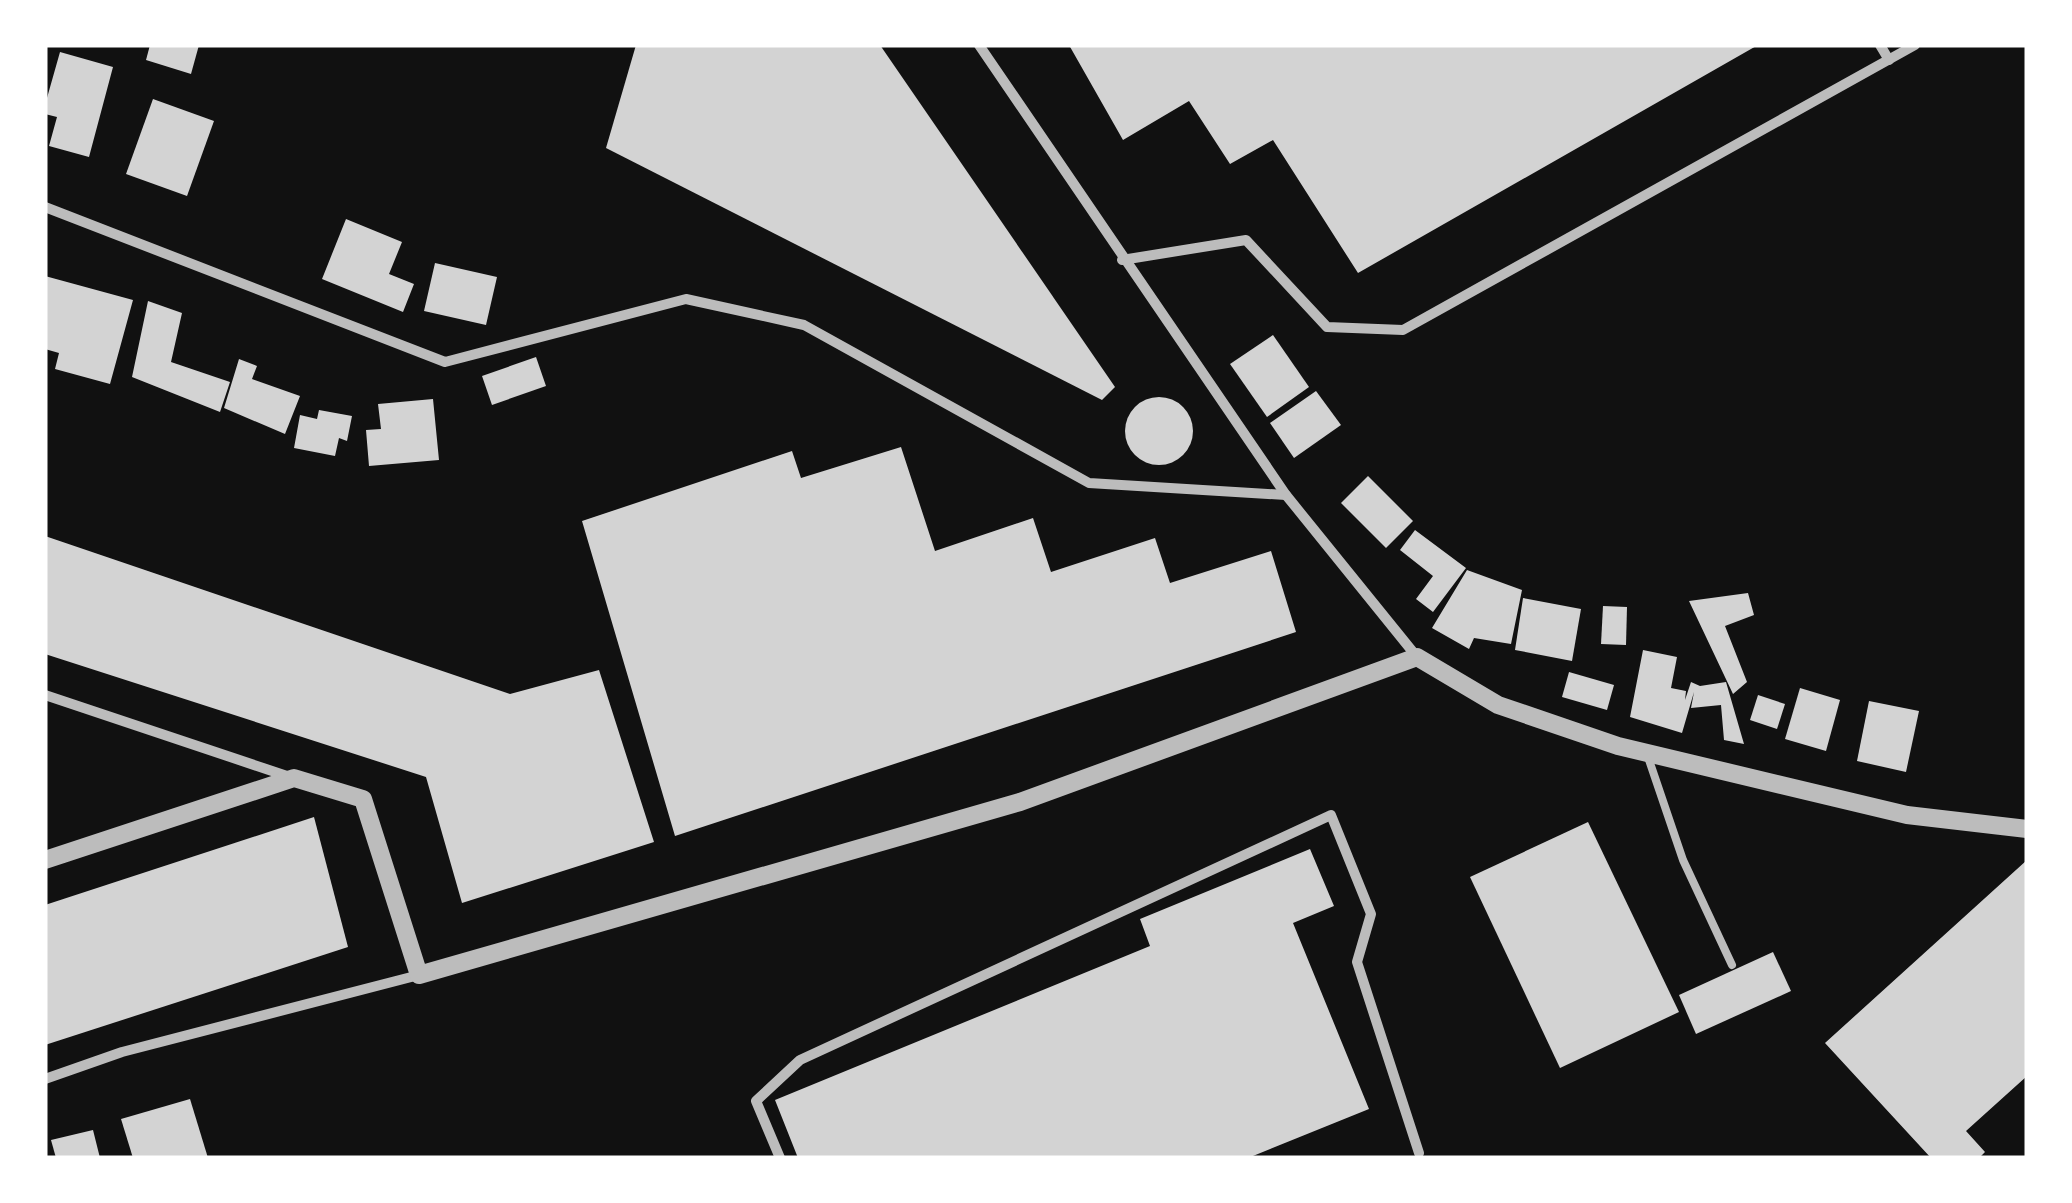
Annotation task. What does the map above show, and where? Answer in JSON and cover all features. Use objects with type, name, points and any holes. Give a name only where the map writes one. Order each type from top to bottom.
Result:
[{"type":"street","points":[[978,45],[1286,495],[1417,658],[1498,706],[1646,752],[1907,814],[2027,829]]},
{"type":"street","points":[[1880,45],[1888,60]]},
{"type":"street","points":[[1122,260],[1246,240],[1326,327],[1403,330],[1915,45]]},
{"type":"street","points":[[45,207],[445,362],[686,299],[804,326],[1089,483],[1286,495]]},
{"type":"street","points":[[45,1079],[122,1052],[419,975],[1020,802],[1417,658]]},
{"type":"street","points":[[45,695],[362,800],[419,975]]},
{"type":"street","points":[[45,860],[294,778]]},
{"type":"street","points":[[780,1158],[756,1101],[800,1060],[1331,815],[1371,914],[1357,962],[1418,1153]]},
{"type":"lane","points":[[1646,752],[1683,860],[1732,965]]},
{"type":"building","points":[[150,45],[199,45],[191,74],[146,60]]},
{"type":"building","points":[[636,45],[880,45],[1115,387],[1102,400],[606,148]]},
{"type":"building","points":[[1069,45],[1758,45],[1358,273],[1273,140],[1230,164],[1189,101],[1123,140]]},
{"type":"building","points":[[60,52],[113,67],[89,157],[49,146],[57,117],[45,114],[45,105]]},
{"type":"building","points":[[153,99],[214,121],[187,196],[126,174]]},
{"type":"building","points":[[346,219],[402,242],[389,274],[414,284],[403,312],[322,279]]},
{"type":"building","points":[[435,263],[497,277],[486,325],[424,311]]},
{"type":"building","points":[[45,276],[133,300],[110,384],[55,369],[59,353],[45,349]]},
{"type":"building","points":[[148,301],[182,313],[171,362],[230,382],[220,412],[132,377]]},
{"type":"building","points":[[1273,335],[1309,387],[1267,417],[1230,364]]},
{"type":"building","points":[[536,357],[546,386],[492,405],[482,376]]},
{"type":"building","points":[[239,359],[257,366],[252,379],[300,396],[285,434],[224,408]]},
{"type":"building","points":[[1316,391],[1341,425],[1294,458],[1270,423]]},
{"type":"building","points":[[1159,397],[1183,407],[1193,431],[1183,455],[1159,465],[1135,455],[1125,431],[1135,407]]},
{"type":"building","points":[[433,399],[439,460],[369,466],[366,430],[381,429],[378,404]]},
{"type":"building","points":[[319,410],[352,416],[347,441],[339,438],[335,456],[294,448],[300,415],[317,419]]},
{"type":"building","points":[[901,447],[935,551],[1033,518],[1051,572],[1155,538],[1170,583],[1271,551],[1296,632],[675,836],[582,521],[792,451],[801,478]]},
{"type":"building","points":[[1368,476],[1413,521],[1386,548],[1341,503]]},
{"type":"building","points":[[1415,530],[1466,568],[1433,612],[1416,599],[1433,576],[1400,550]]},
{"type":"building","points":[[45,536],[510,694],[599,670],[654,842],[462,903],[426,777],[45,654]]},
{"type":"building","points":[[1467,570],[1522,590],[1511,644],[1474,638],[1469,649],[1432,628]]},
{"type":"building","points":[[1748,593],[1754,615],[1725,626],[1747,682],[1733,694],[1689,601]]},
{"type":"building","points":[[1523,598],[1581,609],[1572,661],[1515,650]]},
{"type":"building","points":[[1603,606],[1627,607],[1626,645],[1601,644]]},
{"type":"building","points":[[1643,650],[1677,657],[1671,688],[1686,691],[1685,700],[1691,682],[1700,686],[1726,682],[1744,744],[1724,740],[1721,705],[1691,708],[1694,692],[1682,733],[1630,717]]},
{"type":"building","points":[[1569,672],[1614,685],[1607,710],[1562,697]]},
{"type":"building","points":[[1800,688],[1840,700],[1826,751],[1785,739]]},
{"type":"building","points":[[1758,695],[1785,704],[1777,729],[1750,720]]},
{"type":"building","points":[[1869,701],[1919,711],[1906,772],[1857,761]]},
{"type":"building","points":[[314,817],[348,947],[45,1045],[45,905]]},
{"type":"building","points":[[1588,822],[1679,1012],[1560,1068],[1470,877]]},
{"type":"building","points":[[1310,849],[1334,906],[1293,923],[1369,1109],[1248,1158],[798,1158],[775,1100],[1150,946],[1140,919]]},
{"type":"building","points":[[2027,860],[2027,1076],[1966,1131],[1985,1152],[1979,1158],[1931,1158],[1825,1043]]},
{"type":"building","points":[[1773,952],[1791,991],[1696,1034],[1679,995]]},
{"type":"building","points":[[190,1099],[208,1158],[133,1158],[121,1119]]},
{"type":"building","points":[[93,1130],[100,1158],[56,1158],[51,1140]]}]
